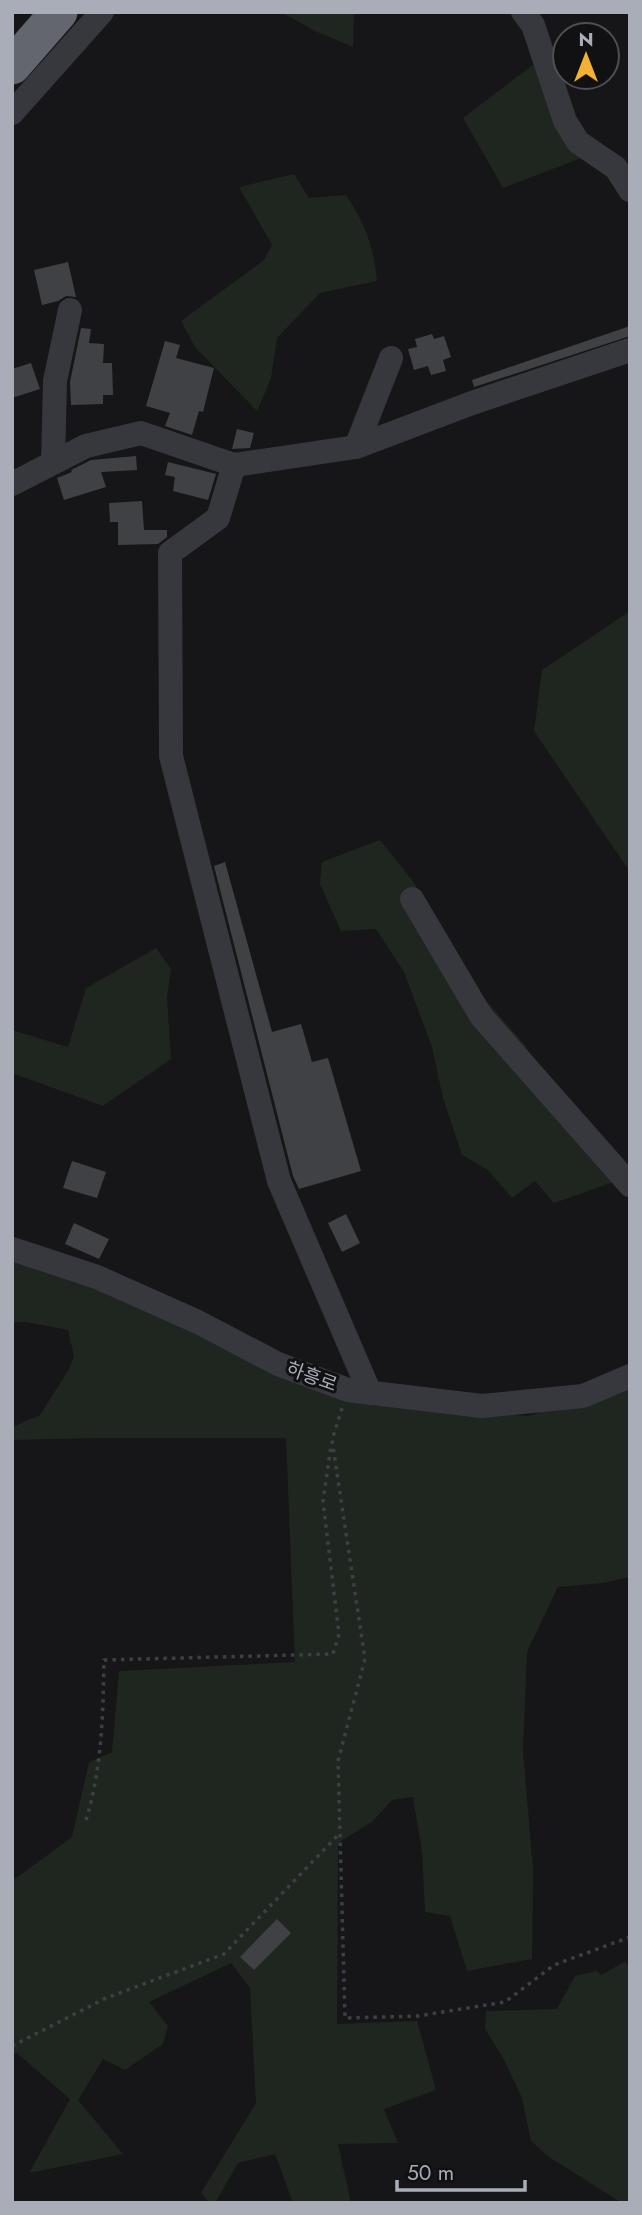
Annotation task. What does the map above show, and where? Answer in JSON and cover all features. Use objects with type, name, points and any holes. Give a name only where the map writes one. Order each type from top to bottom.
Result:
[{"type":"highway","points":[[12,33],[30,12]]},
{"type":"highway","points":[[12,66],[60,12]]},
{"type":"street","points":[[12,113],[102,12]]},
{"type":"street","points":[[523,12],[533,25],[565,121],[578,142],[616,168],[630,190]]},
{"type":"street","points":[[53,464],[55,381],[70,310]]},
{"type":"street","points":[[12,484],[86,446],[141,433],[234,465],[356,447],[472,403],[630,350]]},
{"type":"street","points":[[356,447],[391,358]]},
{"type":"street","points":[[234,465],[218,519],[170,554],[171,756],[279,1181],[359,1391]]},
{"type":"street","points":[[412,899],[481,1016],[630,1185]]},
{"type":"street","name":"하흥로","points":[[12,1249],[97,1277],[198,1322],[278,1364],[359,1391],[482,1406],[583,1396],[630,1376]]},
{"type":"path","points":[[86,1820],[94,1795],[103,1735],[104,1660],[333,1654],[339,1634],[323,1502],[331,1440],[359,1391]]},
{"type":"path","points":[[331,1440],[365,1659],[338,1761],[345,2018],[418,2016],[505,2002],[554,1965],[630,1937]]},
{"type":"path","points":[[12,2046],[106,1998],[224,1954],[341,1831]]},
{"type":"shaded area","points":[[281,12],[354,12],[353,47],[317,32]]},
{"type":"shaded area","points":[[538,61],[584,157],[503,188],[463,118]]},
{"type":"shaded area","points":[[294,174],[309,198],[346,195],[368,236],[377,281],[320,293],[277,338],[271,379],[257,411],[195,347],[181,321],[264,260],[272,245],[239,187]]},
{"type":"shaded area","points":[[630,611],[630,872],[534,731],[542,670]]},
{"type":"shaded area","points":[[380,840],[412,880],[476,989],[524,1044],[614,1182],[554,1203],[535,1181],[512,1198],[488,1170],[462,1155],[443,1098],[432,1047],[404,972],[376,929],[341,931],[320,884],[322,862]]},
{"type":"shaded area","points":[[156,948],[171,969],[167,997],[171,1059],[103,1106],[12,1073],[12,1030],[68,1047],[86,988]]},
{"type":"shaded area","points":[[12,1262],[73,1277],[428,1409],[528,1416],[630,1386],[630,1577],[603,1583],[558,1587],[527,1652],[523,1750],[533,1869],[532,1959],[467,1971],[450,1916],[425,1912],[422,1852],[413,1797],[392,1800],[373,1821],[338,1843],[337,2024],[417,2021],[436,2090],[384,2109],[398,2143],[338,2144],[351,2203],[293,2203],[275,2154],[238,2163],[215,2203],[210,2203],[201,2193],[256,2103],[250,1988],[231,1963],[149,2002],[168,2026],[163,2044],[125,2070],[103,2059],[78,2100],[123,2154],[29,2173],[70,2099],[17,2053],[12,2054],[12,1881],[72,1837],[89,1762],[112,1752],[119,1671],[295,1662],[286,1438],[12,1440],[12,1427],[40,1415],[69,1369],[74,1356],[68,1330],[12,1322]]},
{"type":"shaded area","points":[[626,1961],[630,1971],[630,2200],[628,2203],[622,2203],[549,2157],[531,2141],[522,2098],[503,2058],[485,2029],[486,2011],[557,2009],[575,1976],[597,1971],[601,1975]]},
{"type":"building","points":[[68,262],[76,297],[66,296],[42,305],[34,270]]},
{"type":"building","points":[[630,326],[630,336],[474,387],[472,380]]},
{"type":"building","points":[[81,328],[91,329],[89,343],[104,344],[103,363],[112,363],[113,395],[103,395],[103,404],[71,405],[70,382]]},
{"type":"building","points":[[432,334],[434,339],[444,336],[451,357],[443,360],[446,371],[431,375],[428,366],[414,370],[408,349],[417,347],[415,339]]},
{"type":"building","points":[[165,341],[180,345],[176,358],[214,368],[203,412],[199,411],[192,435],[165,426],[170,413],[146,406]]},
{"type":"building","points":[[31,363],[40,389],[12,398],[12,369]]},
{"type":"building","points":[[237,429],[254,433],[250,448],[232,449]]},
{"type":"building","points":[[136,456],[137,470],[101,472],[106,487],[64,500],[57,478],[91,460]]},
{"type":"building","points":[[168,462],[216,474],[208,500],[173,491],[175,477],[165,475]]},
{"type":"building","points":[[142,501],[144,530],[167,530],[167,537],[158,544],[118,545],[118,522],[110,522],[109,503]]},
{"type":"building","points":[[225,862],[272,1032],[301,1024],[312,1062],[328,1058],[361,1171],[299,1189],[293,1176],[214,866]]},
{"type":"building","points":[[72,1161],[106,1172],[97,1198],[63,1188]]},
{"type":"building","points":[[346,1214],[360,1243],[342,1252],[328,1223]]},
{"type":"building","points":[[74,1223],[109,1239],[99,1259],[65,1244]]},
{"type":"building","points":[[277,1919],[291,1933],[254,1970],[240,1957]]}]
